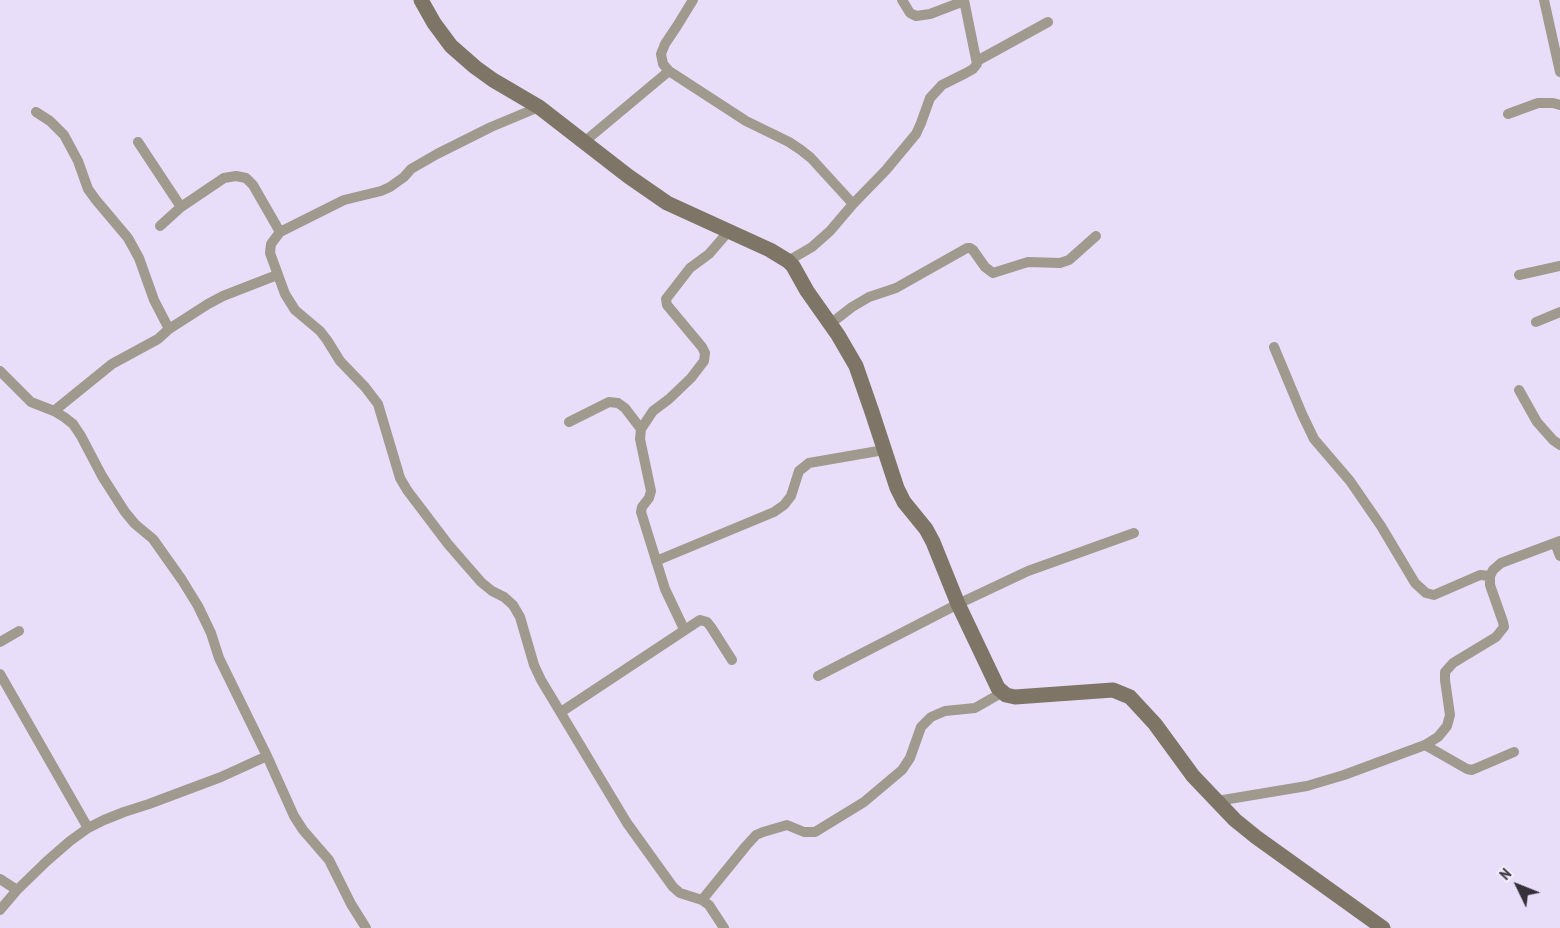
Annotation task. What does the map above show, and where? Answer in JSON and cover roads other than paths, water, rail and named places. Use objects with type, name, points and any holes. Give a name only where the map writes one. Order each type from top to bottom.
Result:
[{"type":"street","points":[[421,0],[451,46],[493,80],[539,107],[667,203],[770,250],[788,261],[831,324],[856,366],[897,488],[904,502],[926,529],[933,542],[958,604],[998,688],[1014,697],[1113,690],[1130,697],[1155,724],[1193,776],[1235,820],[1383,928]]},
{"type":"street","points":[[693,0],[664,44],[661,54],[663,64],[669,71],[746,121],[801,150],[853,204]]},
{"type":"street","points":[[788,261],[812,247],[830,231],[886,170],[916,134],[930,98],[942,85],[973,69],[976,64],[964,0],[923,16],[916,16],[910,14],[902,0]]},
{"type":"street","points":[[1544,0],[1560,72]]},
{"type":"street","points":[[977,61],[1048,22]]},
{"type":"street","points":[[584,142],[669,71]]},
{"type":"street","points":[[1508,114],[1538,103],[1560,105]]},
{"type":"street","points":[[539,107],[437,154],[411,169],[404,177],[381,192],[344,200],[280,232],[271,244],[270,254],[285,294],[295,310],[320,331],[340,362],[378,404],[400,478],[406,490],[481,582],[513,605],[520,617],[534,665],[541,680],[627,823],[673,886],[680,893],[702,900],[709,905],[724,928]]},
{"type":"street","points":[[36,112],[50,121],[64,135],[78,161],[88,189],[128,238],[139,258],[154,300],[169,329]]},
{"type":"street","points":[[138,141],[182,207]]},
{"type":"street","points":[[160,226],[182,207],[224,178],[236,176],[246,178],[253,184],[280,232]]},
{"type":"street","points":[[684,629],[665,589],[641,512],[651,491],[640,439],[641,429],[653,411],[691,378],[704,361],[705,353],[702,347],[667,306],[666,299],[690,268],[709,254],[728,232]]},
{"type":"street","points":[[831,324],[869,297],[896,288],[967,248],[973,250],[985,267],[993,273],[1028,262],[1060,263],[1069,260],[1096,236]]},
{"type":"street","points":[[1519,274],[1560,266]]},
{"type":"street","points":[[54,411],[112,364],[158,339],[169,329],[223,296],[278,275]]},
{"type":"street","points":[[1536,322],[1560,312]]},
{"type":"street","points":[[1274,347],[1314,439],[1350,481],[1381,526],[1415,583],[1426,593],[1434,596],[1480,575],[1490,576]]},
{"type":"street","points":[[0,371],[31,402],[64,417],[81,436],[102,476],[125,512],[153,539],[198,606],[211,633],[219,658],[294,816],[329,860],[366,928]]},
{"type":"street","points":[[1519,390],[1537,422],[1560,445]]},
{"type":"street","points":[[569,422],[609,402],[618,403],[625,408],[641,429]]},
{"type":"street","points":[[656,561],[774,512],[791,496],[799,471],[809,463],[884,450]]},
{"type":"street","points":[[818,676],[1028,571],[1134,533]]},
{"type":"street","points":[[1217,801],[1307,786],[1425,745],[1438,737],[1447,726],[1450,715],[1445,672],[1453,663],[1496,637],[1504,627],[1490,585],[1490,576],[1502,563],[1557,542],[1560,556]]},
{"type":"street","points":[[561,712],[700,620],[707,622],[732,660]]},
{"type":"street","points":[[0,642],[19,631]]},
{"type":"street","points":[[0,674],[88,828]]},
{"type":"street","points":[[702,900],[756,835],[787,825],[804,832],[815,832],[864,802],[902,770],[910,758],[921,727],[931,717],[945,711],[975,708],[1003,692]]},
{"type":"street","points":[[1425,745],[1472,770],[1514,752]]},
{"type":"street","points":[[0,910],[17,890],[62,848],[88,828],[124,812],[221,777],[267,756]]},
{"type":"street","points":[[0,879],[17,890]]}]
